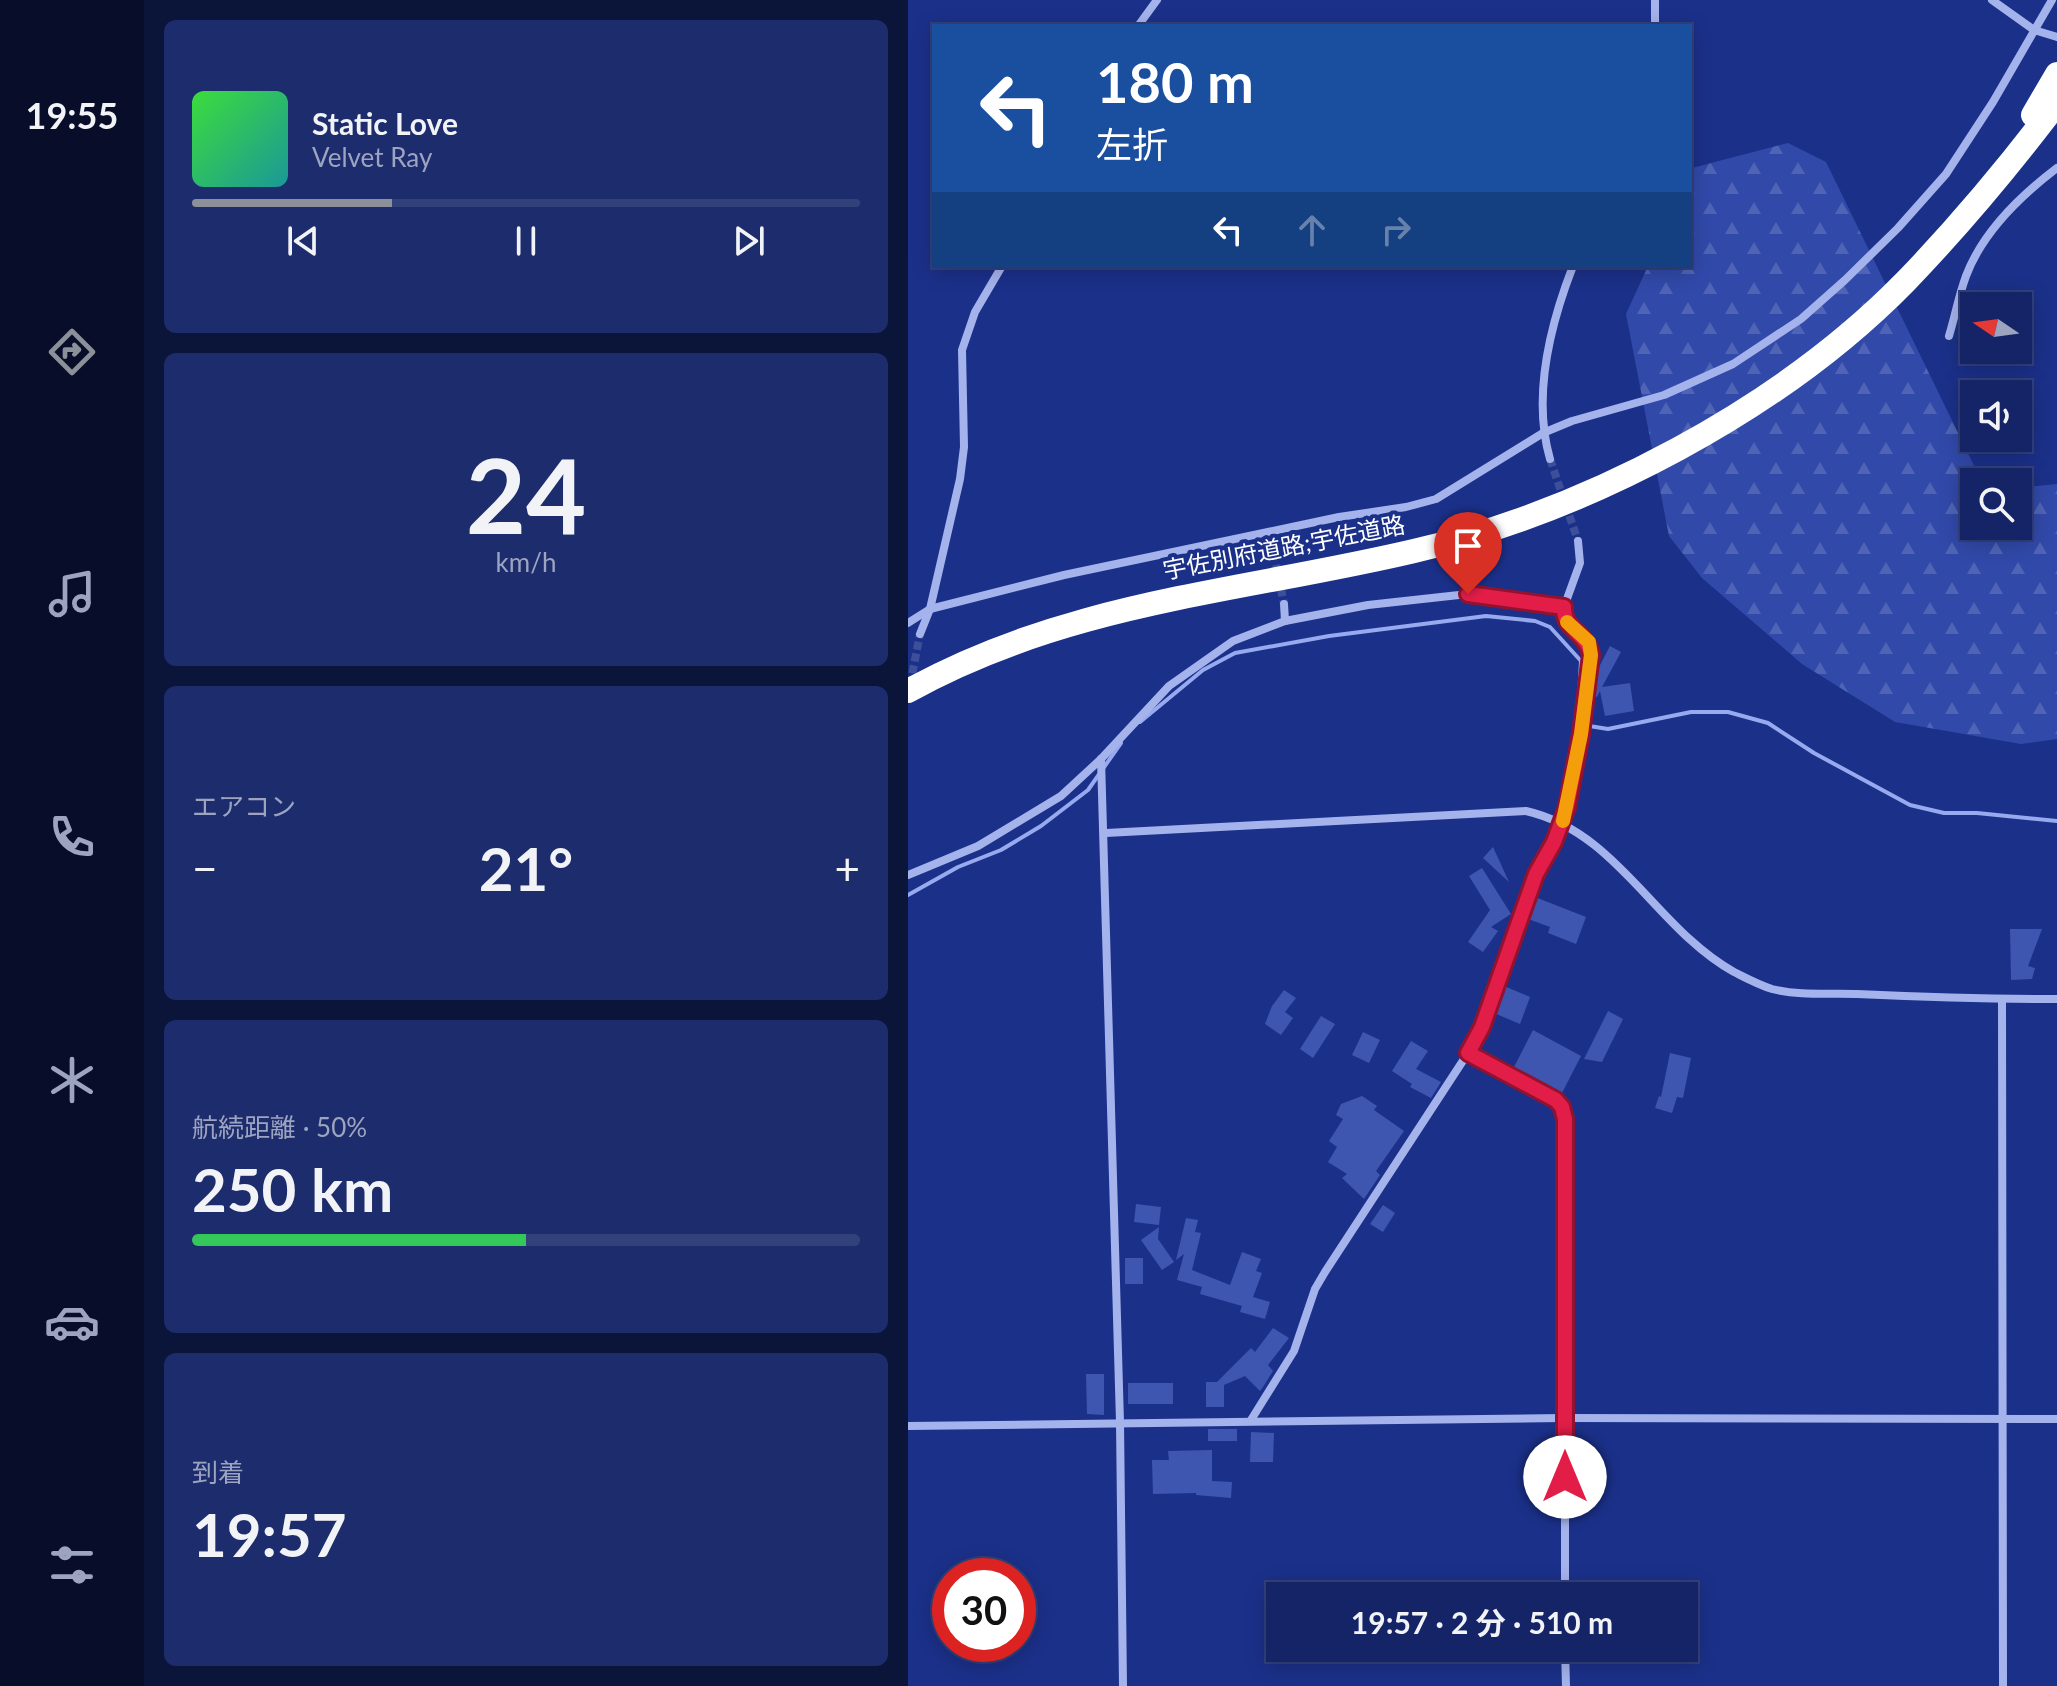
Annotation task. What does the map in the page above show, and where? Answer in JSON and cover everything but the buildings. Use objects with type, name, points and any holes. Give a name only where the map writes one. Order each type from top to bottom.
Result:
[{"type":"highway","points":[[1905,282],[2031,117],[2057,74]]},
{"type":"highway","name":"宇佐別府道路;宇佐道路","points":[[908,691],[989,652],[1078,622],[1198,592],[1415,551],[1504,525],[1582,496],[1690,442],[1771,391],[1835,343],[1905,282],[1976,204],[2057,103]]},
{"type":"street","points":[[1139,24],[1157,0]]},
{"type":"street","points":[[1655,0],[1655,24]]},
{"type":"street","points":[[1992,0],[2034,30],[2057,37]]},
{"type":"street","points":[[908,623],[930,609],[1064,575],[1436,499],[1543,433],[1572,421],[1678,389],[1733,364],[1801,319],[1898,228],[1946,174],[2026,48],[2052,0]]},
{"type":"street","points":[[1949,336],[1965,278],[1974,258],[1996,224],[2032,186],[2057,168]]},
{"type":"street","points":[[920,634],[930,609],[960,479],[964,447],[962,350],[975,312],[1001,268]]},
{"type":"street","points":[[1550,459],[1543,433],[1548,355],[1562,294],[1572,268]]},
{"type":"street","points":[[1269,533],[1274,553]]},
{"type":"street","points":[[1251,1420],[1294,1351],[1315,1289],[1482,1027],[1536,874],[1562,823],[1571,793],[1591,655],[1589,642],[1568,625],[1564,617],[1564,607],[1580,563],[1578,541]]},
{"type":"street","points":[[908,875],[978,846],[1061,796],[1101,759],[1151,704],[1189,670],[1233,641],[1285,621],[1368,605],[1468,594],[1564,607]]},
{"type":"street","points":[[1284,604],[1285,621]]},
{"type":"street","points":[[1101,759],[1106,833],[1120,1422],[1123,1686]]},
{"type":"street","points":[[1106,833],[1511,810],[1542,815],[1597,844],[1659,909],[1718,961],[1742,976],[1773,989],[2057,999]]},
{"type":"street","points":[[2002,999],[2003,1686]]},
{"type":"street","points":[[1468,1053],[1556,1100],[1562,1107],[1565,1119],[1565,1582]]},
{"type":"street","points":[[908,1426],[1564,1418],[2057,1419]]},
{"type":"street","points":[[1565,1662],[1566,1686]]},
{"type":"green space","points":[[1788,143],[1826,162],[1960,437],[1960,452],[1967,452],[1975,468],[1960,468],[1960,540],[2032,540],[2032,487],[2057,484],[2057,739],[2021,744],[1895,722],[1802,664],[1702,578],[1669,536],[1626,314],[1647,268],[1692,268],[1692,168]]},
{"type":"waterway","points":[[1140,722],[1203,670],[1235,653],[1329,636],[1486,616],[1535,621],[1550,627],[1581,661],[1578,715],[1583,725],[1608,729],[1691,712],[1728,712],[1768,723],[1814,753],[1910,805],[1944,813],[2057,821]]},
{"type":"waterway","points":[[908,895],[958,867],[1001,850],[1041,826],[1088,790],[1121,743]]},
{"type":"tunnel","points":[[1550,459],[1578,541]]},
{"type":"tunnel","points":[[1274,553],[1284,604]]},
{"type":"tunnel","points":[[910,685],[920,634]]},
{"type":"slow traffic","points":[[1563,821],[1571,793],[1591,672],[1589,642],[1567,622]]},
{"type":"route","points":[[1468,594],[1564,607],[1568,625],[1589,642],[1591,655],[1591,672],[1567,807],[1554,842],[1536,874],[1482,1027],[1468,1053],[1556,1100],[1562,1107],[1565,1119],[1565,1477]]}]
